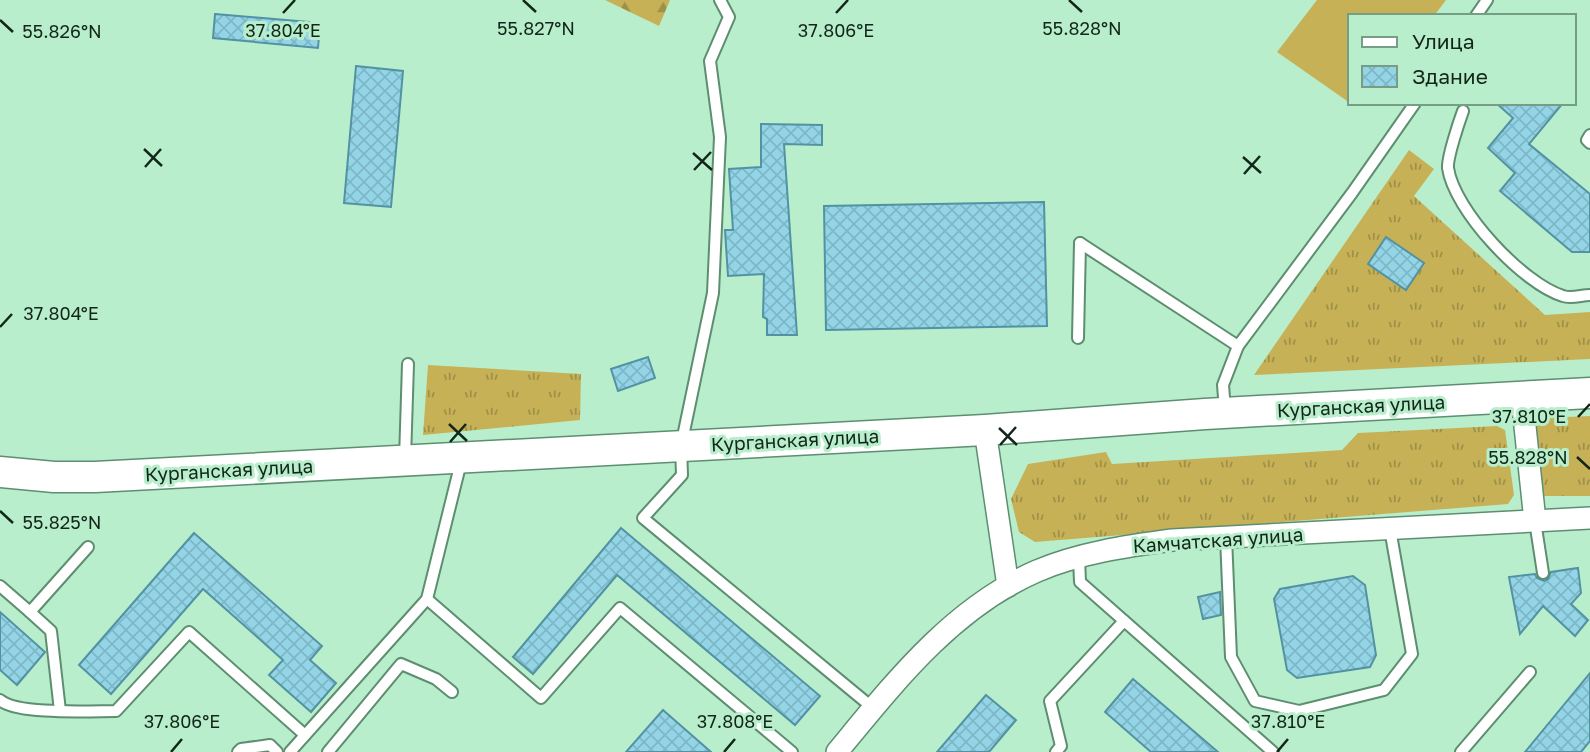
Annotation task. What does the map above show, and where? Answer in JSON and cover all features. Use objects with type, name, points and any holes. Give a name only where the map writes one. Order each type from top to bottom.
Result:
[{"type":"street","name":"Курганская улица","points":[[0,472],[54,477],[95,477],[985,430],[1226,413],[1590,393]]},
{"type":"street","points":[[1522,398],[1535,521]]},
{"type":"street","points":[[985,430],[1008,586]]},
{"type":"street","name":"Камчатская улица","points":[[836,752],[919,656],[948,628],[1008,586],[1037,571],[1127,546],[1172,540],[1590,518]]},
{"type":"lane","points":[[720,0],[729,17],[710,61],[720,137],[713,293],[681,446],[682,475],[643,519],[873,708]]},
{"type":"lane","points":[[1226,413],[1223,385],[1238,346],[1414,105]]},
{"type":"lane","points":[[1462,111],[1448,167],[1461,199],[1486,237],[1524,274],[1565,297],[1590,295]]},
{"type":"lane","points":[[1590,135],[1587,140],[1590,143]]},
{"type":"lane","points":[[1078,338],[1080,243],[1238,346]]},
{"type":"lane","points":[[404,460],[408,364]]},
{"type":"lane","points":[[290,752],[427,599],[462,457]]},
{"type":"lane","points":[[1535,521],[1543,573]]},
{"type":"lane","points":[[1226,537],[1231,657],[1255,701],[1298,711],[1384,690],[1412,654],[1390,529]]},
{"type":"lane","points":[[30,612],[88,547]]},
{"type":"lane","points":[[1079,558],[1080,582],[1273,752]]},
{"type":"lane","points":[[0,586],[51,631],[60,711]]},
{"type":"lane","points":[[427,599],[541,698],[620,608],[792,752]]},
{"type":"lane","points":[[1056,752],[1061,746],[1050,701],[1124,621]]},
{"type":"lane","points":[[0,700],[7,706],[60,711],[116,711],[189,632],[305,735]]},
{"type":"lane","points":[[328,752],[401,664],[436,679],[452,692]]},
{"type":"lane","points":[[1461,752],[1530,672]]},
{"type":"lane","points":[[238,752],[241,749],[270,745],[277,752]]},
{"type":"green space","points":[[605,0],[670,0],[659,26]]},
{"type":"green space","points":[[1317,0],[1446,0],[1436,14],[1348,14],[1348,102],[1277,52]]},
{"type":"green space","points":[[1409,150],[1434,169],[1414,196],[1545,315],[1590,312],[1590,359],[1254,375]]},
{"type":"green space","points":[[428,365],[581,374],[580,420],[423,435]]},
{"type":"green space","points":[[1590,416],[1590,496],[1543,496],[1534,429],[1542,418]]},
{"type":"green space","points":[[1497,426],[1505,430],[1514,495],[1508,504],[1035,542],[1019,532],[1011,499],[1028,464],[1106,452],[1112,464],[1342,450],[1358,433]]},
{"type":"building","points":[[215,14],[320,23],[318,48],[213,38]]},
{"type":"building","points":[[356,66],[403,71],[391,207],[344,203]]},
{"type":"building","points":[[1498,105],[1561,105],[1529,144],[1590,194],[1590,252],[1572,252],[1500,191],[1515,173],[1488,148],[1513,118]]},
{"type":"building","points":[[761,124],[822,125],[822,145],[784,144],[797,335],[767,335],[767,319],[763,317],[764,274],[728,276],[725,230],[733,230],[729,169],[761,167]]},
{"type":"building","points":[[1044,202],[1047,326],[826,330],[824,206]]},
{"type":"building","points":[[1386,237],[1424,263],[1406,290],[1368,264]]},
{"type":"building","points":[[648,357],[655,378],[618,391],[611,369]]},
{"type":"building","points":[[621,528],[820,696],[795,725],[617,575],[533,674],[513,657]]},
{"type":"building","points":[[194,533],[322,646],[310,660],[336,683],[311,712],[269,675],[283,660],[203,589],[111,694],[79,665]]},
{"type":"building","points":[[1578,568],[1581,593],[1571,604],[1588,620],[1575,636],[1543,606],[1520,634],[1509,577],[1535,574],[1544,581],[1551,572]]},
{"type":"building","points":[[1353,576],[1365,585],[1376,655],[1370,667],[1297,678],[1287,670],[1274,599],[1280,589]]},
{"type":"building","points":[[1220,592],[1221,615],[1203,619],[1198,597]]},
{"type":"building","points":[[0,612],[45,652],[17,685],[0,670]]},
{"type":"building","points":[[1590,673],[1590,741],[1581,752],[1525,752]]},
{"type":"building","points":[[1133,679],[1218,752],[1151,752],[1105,712]]},
{"type":"building","points":[[986,695],[1016,720],[989,752],[937,752]]},
{"type":"building","points":[[663,710],[711,752],[626,752]]}]
